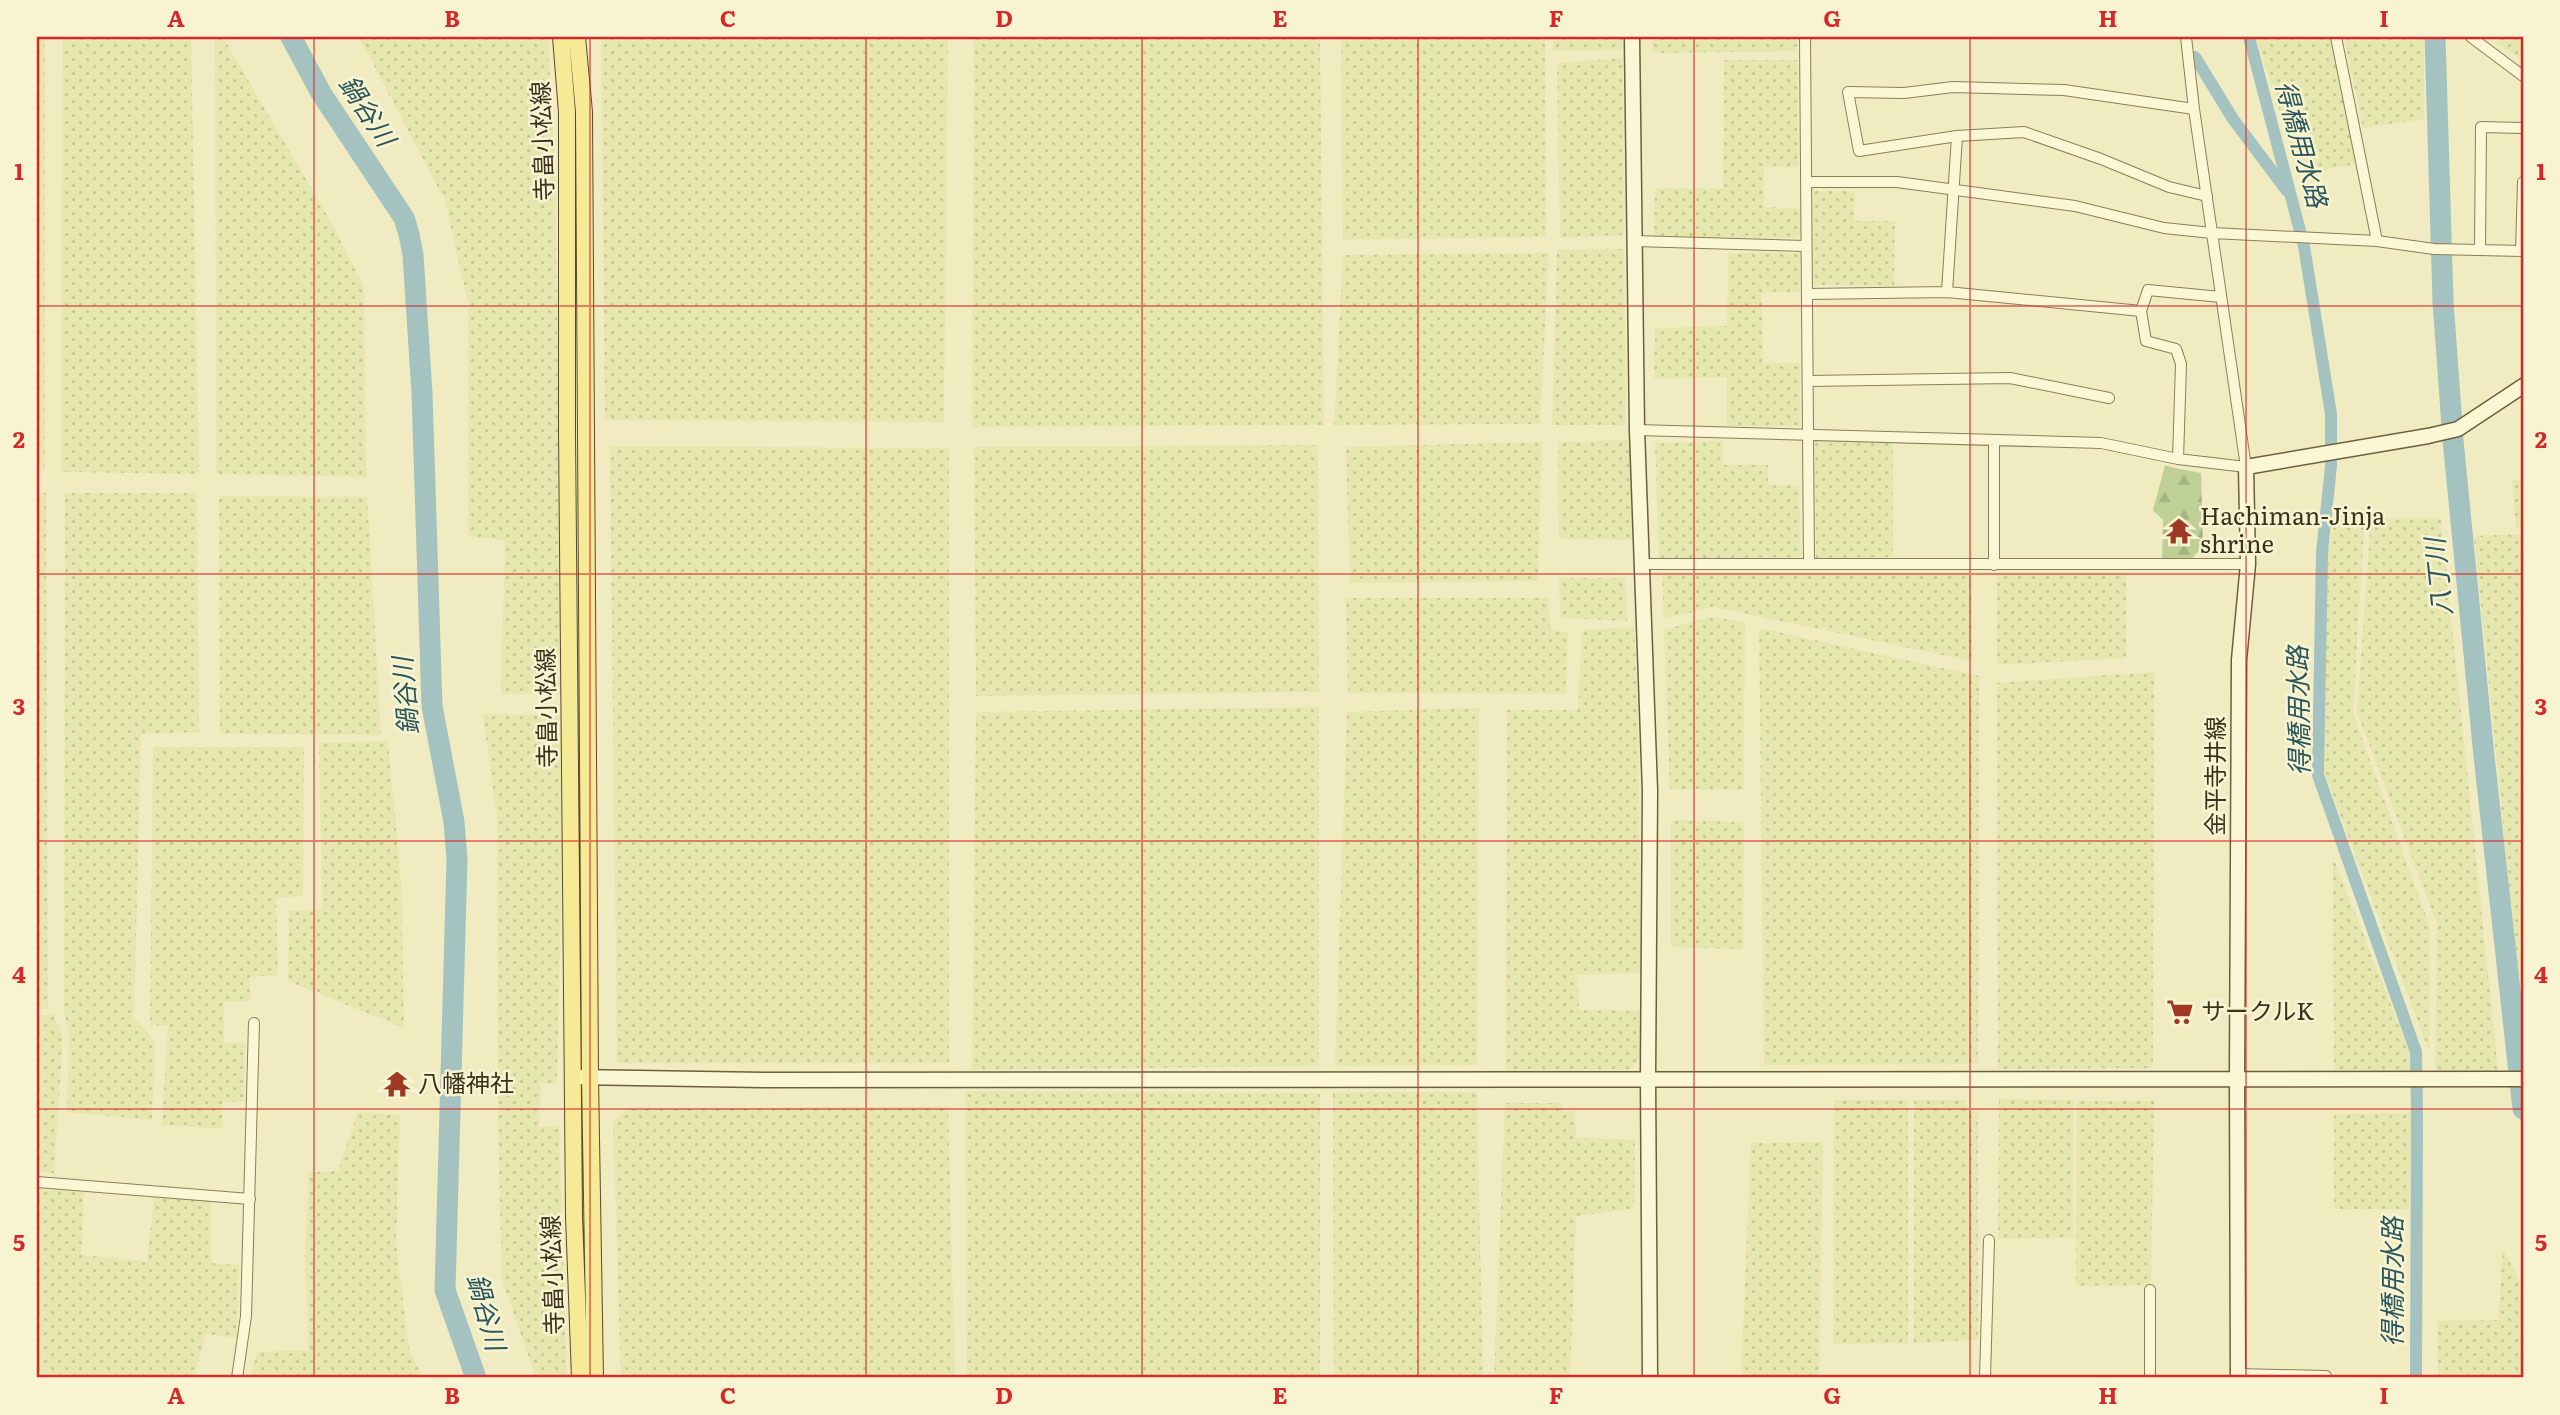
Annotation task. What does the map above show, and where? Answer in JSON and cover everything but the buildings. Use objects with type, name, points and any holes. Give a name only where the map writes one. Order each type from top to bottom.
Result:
[{"type":"main road","name":"寺畠小松線","points":[[561,37],[568,113],[568,446],[582,1077],[595,1378]]},
{"type":"main road","name":"寺畠小松線","points":[[577,37],[584,125],[582,1077],[574,1216],[580,1378]]},
{"type":"street","points":[[1632,37],[1637,430],[1650,790],[1650,1378]]},
{"type":"street","points":[[1805,37],[1808,564]]},
{"type":"street","points":[[2186,37],[2246,467]]},
{"type":"street","points":[[2336,37],[2377,241]]},
{"type":"street","points":[[2471,37],[2523,76]]},
{"type":"street","points":[[2194,109],[2064,90],[1953,87],[1904,93],[1848,92],[1859,151],[1957,136],[2024,132],[2169,187],[2207,196]]},
{"type":"street","points":[[2480,250],[2481,127],[2523,128]]},
{"type":"street","points":[[1947,292],[1957,136]]},
{"type":"street","points":[[1806,182],[1897,182],[2075,206],[2164,228],[2212,233],[2377,241],[2434,249],[2522,251],[2523,182]]},
{"type":"street","points":[[1634,241],[1806,246]]},
{"type":"street","points":[[2178,459],[2181,364],[2176,349],[2146,341],[2141,311],[2148,289],[2221,297]]},
{"type":"street","points":[[1807,294],[1947,292],[2141,311]]},
{"type":"street","points":[[1808,380],[2010,378],[2109,398]]},
{"type":"street","points":[[1637,430],[2101,443],[2178,459],[2246,467],[2458,429],[2523,386]]},
{"type":"street","points":[[1993,440],[1993,565]]},
{"type":"street","name":"金平寺井線","points":[[2238,1376],[2239,660],[2248,564],[2246,467]]},
{"type":"street","points":[[1642,564],[2248,564]]},
{"type":"street","points":[[237,1378],[246,1316],[254,1023]]},
{"type":"street","points":[[582,1077],[764,1080],[2523,1079]]},
{"type":"street","points":[[37,1182],[250,1199]]},
{"type":"street","points":[[1985,1378],[1989,1240]]},
{"type":"street","points":[[2150,1290],[2150,1378]]},
{"type":"street","points":[[2238,1376],[2326,1376]]},
{"type":"green space","points":[[37,37],[45,37],[45,471],[37,471]]},
{"type":"green space","points":[[63,37],[191,37],[199,474],[61,472]]},
{"type":"green space","points":[[215,37],[223,37],[331,222],[364,286],[366,477],[216,474]]},
{"type":"green space","points":[[359,37],[548,37],[555,168],[562,694],[501,694],[505,540],[468,537],[468,302],[445,201]]},
{"type":"green space","points":[[601,37],[948,37],[944,422],[605,420]]},
{"type":"green space","points":[[974,37],[1320,37],[1324,425],[972,427]]},
{"type":"green space","points":[[1341,37],[1545,37],[1546,237],[1343,240]]},
{"type":"green space","points":[[1553,37],[1622,37],[1622,50],[1553,51]]},
{"type":"green space","points":[[1653,37],[1797,37],[1797,51],[1652,53]]},
{"type":"green space","points":[[2256,37],[2332,37],[2356,164],[2300,174]]},
{"type":"green space","points":[[2344,37],[2424,37],[2424,119],[2363,128]]},
{"type":"green space","points":[[2499,37],[2523,37],[2523,61],[2496,43]]},
{"type":"green space","points":[[1623,58],[1624,235],[1560,238],[1557,63]]},
{"type":"green space","points":[[1724,60],[1797,60],[1798,167],[1764,167],[1764,207],[1801,208],[1801,234],[1795,238],[1654,238],[1655,188],[1723,188]]},
{"type":"green space","points":[[1813,191],[1855,191],[1854,221],[1895,221],[1894,286],[1813,285]]},
{"type":"green space","points":[[1624,249],[1626,425],[1552,425],[1557,250]]},
{"type":"green space","points":[[1549,253],[1540,424],[1334,425],[1343,255]]},
{"type":"green space","points":[[1728,253],[1801,253],[1799,292],[1762,293],[1763,363],[1800,363],[1800,426],[1727,426],[1727,377],[1654,379],[1655,328],[1727,326]]},
{"type":"green space","points":[[1628,440],[1636,540],[1559,539],[1558,442]]},
{"type":"green space","points":[[1722,441],[1723,465],[1768,465],[1768,485],[1799,486],[1801,557],[1659,559],[1655,443]]},
{"type":"green space","points":[[1815,441],[1893,441],[1893,557],[1816,558]]},
{"type":"green space","points":[[1542,442],[1538,581],[1350,583],[1346,447]]},
{"type":"green space","points":[[1318,445],[1319,692],[976,696],[974,447]]},
{"type":"green space","points":[[610,446],[949,448],[949,1063],[617,1063]]},
{"type":"green space","points":[[2165,466],[2201,473],[2203,547],[2189,561],[2162,560],[2163,520],[2153,510]]},
{"type":"green space","points":[[2523,479],[2523,527],[2516,528],[2512,480]]},
{"type":"green space","points":[[37,493],[46,493],[48,1009],[37,1009]]},
{"type":"green space","points":[[65,493],[197,493],[199,732],[141,734],[134,1018],[155,1040],[152,1120],[67,1112],[69,1035],[64,1011]]},
{"type":"green space","points":[[219,496],[367,497],[381,735],[220,734]]},
{"type":"green space","points":[[2336,512],[2365,514],[2353,713],[2430,927],[2430,1054],[2323,769],[2327,556]]},
{"type":"green space","points":[[2371,518],[2441,518],[2498,1071],[2435,1071],[2437,924],[2357,712]]},
{"type":"green space","points":[[2523,534],[2523,1022],[2474,536]]},
{"type":"green space","points":[[2126,573],[2126,658],[1997,665],[1997,574]]},
{"type":"green space","points":[[1662,575],[1971,575],[1972,661],[1713,607],[1664,619]]},
{"type":"green space","points":[[1559,578],[1625,578],[1627,621],[1560,618]]},
{"type":"green space","points":[[1346,598],[1548,598],[1550,628],[1568,633],[1566,694],[1348,693]]},
{"type":"green space","points":[[1709,617],[1745,622],[1744,790],[1670,789],[1664,630]]},
{"type":"green space","points":[[1634,627],[1638,712],[1641,973],[1577,975],[1579,1010],[1642,1011],[1642,1056],[1629,1070],[1506,1071],[1507,710],[1578,710],[1582,630]]},
{"type":"green space","points":[[1759,628],[1979,676],[1978,1064],[1764,1065]]},
{"type":"green space","points":[[2154,672],[2153,1068],[1998,1069],[1997,683]]},
{"type":"green space","points":[[1319,707],[1319,1066],[972,1070],[976,712]]},
{"type":"green space","points":[[1479,708],[1477,1065],[1335,1066],[1347,712]]},
{"type":"green space","points":[[483,714],[565,715],[557,1083],[541,1083],[539,1127],[559,1126],[567,1378],[536,1378],[502,1280],[498,1127],[497,818]]},
{"type":"green space","points":[[388,741],[401,881],[404,1028],[288,981],[289,911],[322,909],[319,743]]},
{"type":"green space","points":[[153,747],[304,747],[303,896],[276,898],[278,975],[249,977],[250,1001],[224,1002],[224,1043],[245,1043],[244,1101],[222,1103],[223,1129],[162,1125],[168,1026],[150,1025]]},
{"type":"green space","points":[[1671,820],[1744,822],[1743,949],[1671,947]]},
{"type":"green space","points":[[2333,857],[2409,1051],[2411,1071],[2334,1070]]},
{"type":"green space","points":[[53,1014],[63,1036],[54,1173],[37,1172],[37,1015]]},
{"type":"green space","points":[[966,1091],[1320,1093],[1320,1378],[967,1378]]},
{"type":"green space","points":[[1333,1092],[1477,1092],[1483,1378],[1334,1378]]},
{"type":"green space","points":[[1999,1099],[2073,1100],[2073,1238],[1998,1239]]},
{"type":"green space","points":[[1834,1100],[1908,1100],[1908,1343],[1833,1344]]},
{"type":"green space","points":[[1914,1100],[1966,1100],[1966,1108],[1978,1112],[1978,1340],[1914,1343]]},
{"type":"green space","points":[[2077,1101],[2154,1101],[2151,1285],[2076,1286]]},
{"type":"green space","points":[[1505,1103],[1562,1103],[1563,1112],[1575,1111],[1576,1138],[1635,1140],[1634,1209],[1576,1216],[1570,1378],[1494,1378]]},
{"type":"green space","points":[[948,1106],[955,1378],[621,1378],[613,1123],[628,1109]]},
{"type":"green space","points":[[358,1112],[400,1115],[396,1242],[409,1349],[423,1378],[251,1376],[257,1352],[309,1350],[305,1259],[309,1172],[338,1171]]},
{"type":"green space","points":[[2411,1113],[2409,1209],[2334,1209],[2334,1114]]},
{"type":"green space","points":[[1823,1142],[1819,1378],[1741,1378],[1751,1143]]},
{"type":"green space","points":[[37,1189],[84,1192],[81,1255],[147,1262],[154,1197],[211,1200],[211,1263],[239,1265],[237,1338],[206,1334],[194,1378],[37,1378]]},
{"type":"green space","points":[[2503,1249],[2523,1287],[2523,1378],[2438,1378],[2438,1321],[2498,1320]]},
{"type":"waterway","name":"鍋谷川","points":[[291,37],[321,93],[404,218],[413,255],[422,393],[432,706],[454,822],[457,859],[445,1290],[476,1378]]},
{"type":"waterway","name":"得橋用水路","points":[[2249,37],[2304,246],[2331,414],[2331,466],[2322,552],[2318,775],[2416,1052],[2416,1378]]},
{"type":"waterway","name":"八丁川","points":[[2435,37],[2443,301],[2453,440],[2523,1109]]},
{"type":"waterway","points":[[2195,57],[2233,119],[2287,191]]},
{"type":"place","name":"Hachiman-Jinja shrine","points":[[2179,531]]},
{"type":"place","name":"サークルK","points":[[2180,1012]]},
{"type":"place","name":"八幡神社","points":[[397,1084]]}]
